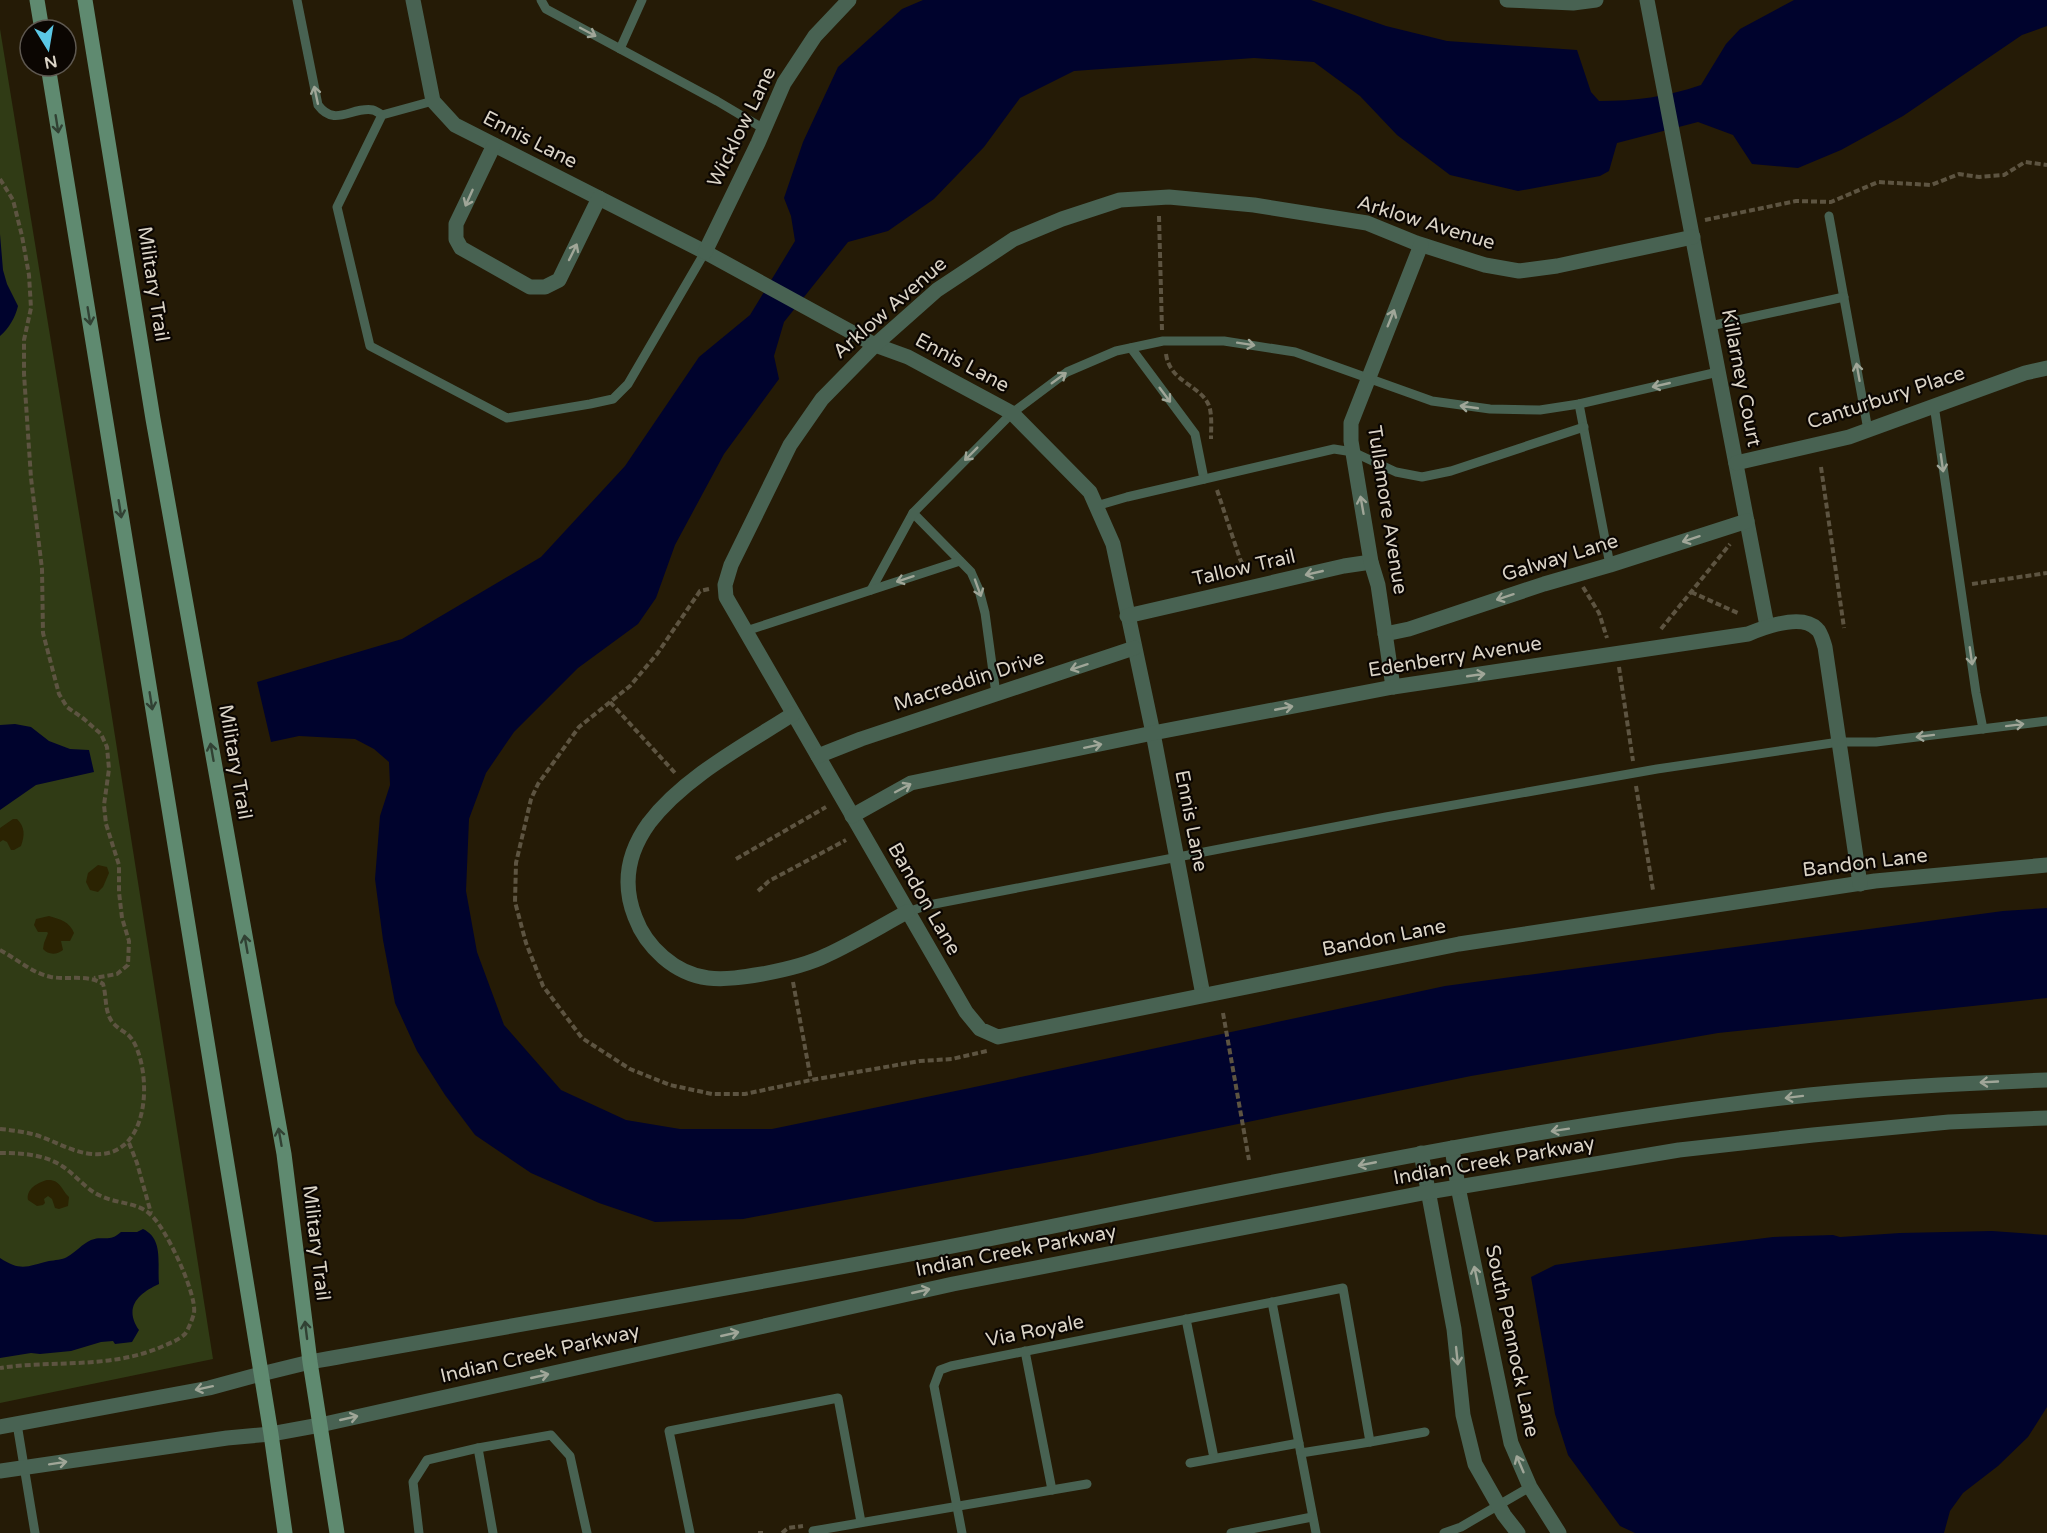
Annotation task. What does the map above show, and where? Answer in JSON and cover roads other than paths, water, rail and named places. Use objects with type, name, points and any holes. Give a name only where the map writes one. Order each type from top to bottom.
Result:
[{"type":"main road","points":[[37,0],[40,18]]},
{"type":"main road","name":"Military Trail","points":[[85,0],[153,419],[284,1154],[310,1362],[337,1533]]},
{"type":"main road","points":[[50,78],[272,1434],[285,1533]]},
{"type":"street","name":"Ennis Lane","points":[[413,0],[433,100],[454,125],[705,252],[875,345],[908,357],[1011,412],[1090,492],[1113,544],[1153,733],[1203,995]]},
{"type":"street","name":"Wicklow Lane","points":[[705,252],[784,83],[815,36],[849,0]]},
{"type":"street","points":[[1507,0],[1573,3],[1589,0]]},
{"type":"street","name":"Killarney Court","points":[[1647,0],[1767,626]]},
{"type":"street","points":[[494,145],[456,225],[456,239],[461,248],[530,287],[545,287],[559,280],[599,198]]},
{"type":"street","name":"Arklow Avenue","points":[[852,816],[726,597],[724,585],[730,565],[790,445],[822,399],[875,345],[937,290],[1014,239],[1062,219],[1120,200],[1169,197],[1254,205],[1368,223],[1421,245],[1485,266],[1519,271],[1557,266],[1693,237]]},
{"type":"street","name":"Tullamore Avenue","points":[[1393,687],[1378,585],[1371,562],[1353,452],[1351,423],[1421,245]]},
{"type":"street","name":"Canturbury Place","points":[[1736,464],[1849,437],[1934,405],[2047,368]]},
{"type":"street","name":"Galway Lane","points":[[1385,634],[1409,629],[1747,521]]},
{"type":"street","name":"Tallow Trail","points":[[1127,616],[1344,566],[1371,562]]},
{"type":"street","name":"Edenberry Avenue","points":[[852,816],[911,783],[1153,733],[1393,687],[1748,634],[1767,626],[1804,621],[1818,629],[1825,646],[1860,884]]},
{"type":"street","name":"Macreddin Drive","points":[[818,756],[861,739],[1134,648]]},
{"type":"street","points":[[793,714],[706,771],[671,799],[649,824],[632,854],[628,878],[632,909],[640,932],[660,956],[681,969],[706,978],[736,978],[786,970],[826,956],[908,912]]},
{"type":"street","name":"Bandon Lane","points":[[852,816],[966,1012],[980,1029],[998,1037],[1459,944],[1860,884],[2047,865]]},
{"type":"street","name":"Indian Creek Parkway","points":[[0,1427],[209,1388],[310,1362],[949,1246],[1421,1153],[1676,1112],[1810,1095],[2047,1080]]},
{"type":"street","name":"Indian Creek Parkway","points":[[0,1472],[227,1438],[272,1434],[320,1425],[953,1284],[1428,1192],[1690,1149],[1948,1122],[2047,1118]]},
{"type":"street","name":"South Pennock Lane","points":[[1452,1148],[1511,1443],[1530,1487],[1559,1533]]},
{"type":"street","points":[[1421,1153],[1454,1329],[1463,1415],[1475,1464],[1499,1507],[1518,1533]]},
{"type":"lane","points":[[297,0],[318,105],[324,112],[333,116],[372,110],[381,115],[433,100]]},
{"type":"lane","points":[[541,0],[546,9],[717,101],[764,129]]},
{"type":"lane","points":[[620,49],[642,0]]},
{"type":"lane","points":[[381,115],[337,207],[370,346],[507,418],[613,399],[627,384],[705,252]]},
{"type":"lane","points":[[1829,216],[1868,430]]},
{"type":"lane","points":[[1710,326],[1844,297]]},
{"type":"lane","points":[[871,590],[913,513],[1011,412],[1067,372],[1116,351],[1163,341],[1224,341],[1295,352],[1432,401],[1490,409],[1540,410],[1580,404],[1719,372]]},
{"type":"lane","points":[[1131,348],[1195,434],[1204,479]]},
{"type":"lane","points":[[1580,404],[1610,565]]},
{"type":"lane","points":[[1934,405],[1983,729]]},
{"type":"lane","points":[[1096,506],[1334,449],[1353,452],[1396,472],[1422,477],[1451,471],[1584,427]]},
{"type":"lane","points":[[913,513],[971,572],[985,613],[996,694]]},
{"type":"lane","points":[[746,631],[960,561]]},
{"type":"lane","points":[[908,912],[929,905],[1386,816],[1668,768],[1839,742],[1876,742],[2047,721]]},
{"type":"lane","name":"Via Royale","points":[[962,1533],[934,1386],[940,1370],[951,1366],[1343,1288],[1370,1442]]},
{"type":"lane","points":[[1272,1302],[1316,1533]]},
{"type":"lane","points":[[1186,1319],[1214,1458]]},
{"type":"lane","points":[[1025,1351],[1052,1490]]},
{"type":"lane","points":[[690,1533],[669,1431],[838,1398],[861,1522]]},
{"type":"lane","points":[[17,1424],[35,1533]]},
{"type":"lane","points":[[1190,1463],[1214,1458],[1370,1442],[1425,1432]]},
{"type":"lane","points":[[419,1533],[413,1482],[427,1460],[551,1435],[570,1456],[587,1533]]},
{"type":"lane","points":[[478,1448],[493,1533]]},
{"type":"lane","points":[[813,1531],[1087,1484]]},
{"type":"lane","points":[[1444,1533],[1461,1527],[1499,1507],[1530,1487]]},
{"type":"lane","points":[[1231,1533],[1312,1517]]},
{"type":"water","points":[[923,0],[1311,0],[1386,26],[1447,41],[1577,50],[1591,92],[1599,101],[1651,98],[1701,85],[1726,44],[1740,29],[1794,0],[2047,0],[2047,26],[2022,35],[1903,116],[1841,150],[1798,168],[1752,164],[1733,135],[1698,122],[1617,143],[1609,171],[1600,176],[1518,191],[1450,175],[1397,135],[1360,96],[1314,62],[1254,58],[1074,71],[1020,98],[984,147],[934,199],[888,231],[848,242],[784,322],[774,356],[779,379],[724,454],[675,545],[656,598],[638,624],[578,668],[514,732],[486,773],[469,819],[466,891],[477,952],[504,1025],[561,1090],[626,1120],[680,1129],[772,1129],[1445,986],[2003,911],[2047,908],[2047,998],[1718,1033],[1471,1076],[1087,1155],[743,1219],[655,1222],[599,1203],[531,1173],[475,1135],[445,1095],[417,1051],[395,1003],[383,940],[375,879],[380,816],[390,785],[389,762],[374,749],[355,739],[299,736],[271,742],[257,682],[402,639],[541,557],[625,466],[699,357],[750,315],[795,241],[791,216],[784,198],[803,142],[838,67],[902,9]]},
{"type":"water","points":[[0,234],[3,270],[18,306],[11,322],[0,336]]},
{"type":"water","points":[[15,724],[31,727],[49,741],[70,749],[89,750],[94,772],[36,785],[0,810],[0,725]]},
{"type":"water","points":[[143,1229],[150,1233],[157,1246],[159,1284],[140,1296],[133,1308],[134,1322],[139,1330],[132,1342],[115,1344],[113,1341],[101,1342],[71,1351],[31,1353],[0,1358],[0,1258],[14,1265],[30,1266],[65,1258],[91,1240]]},
{"type":"water","points":[[1992,1231],[2047,1235],[2047,1407],[2028,1437],[1998,1466],[1963,1493],[1950,1511],[1944,1533],[1635,1533],[1620,1526],[1568,1455],[1555,1414],[1531,1277],[1555,1265],[1773,1237],[1833,1235],[1840,1237]]}]
